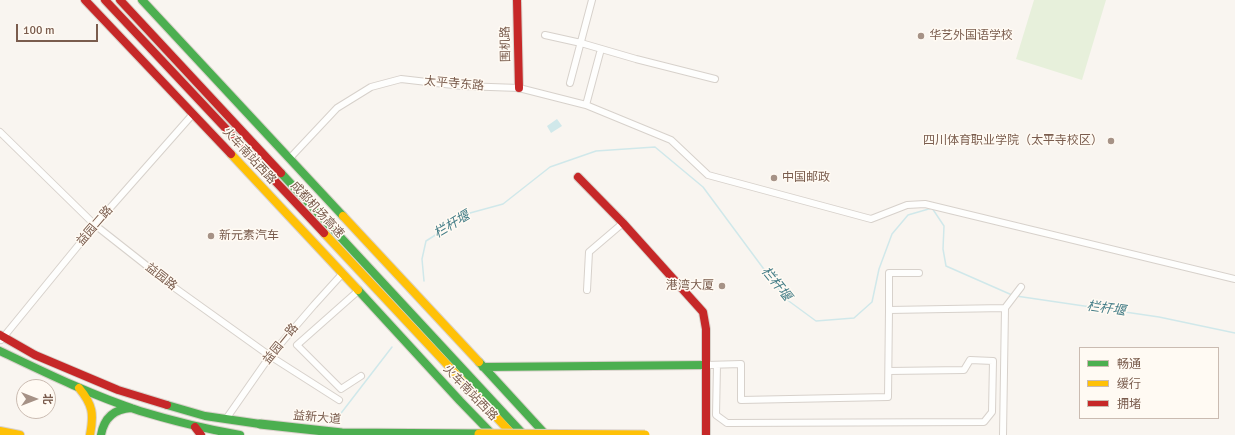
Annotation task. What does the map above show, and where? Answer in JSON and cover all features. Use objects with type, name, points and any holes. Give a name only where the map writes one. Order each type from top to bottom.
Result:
[{"type":"main road","name":"火车南站西路","points":[[85,0],[343,273],[493,435]]},
{"type":"main road","name":"成都机场高速","points":[[105,0],[513,435]]},
{"type":"main road","name":"成都机场高速","points":[[120,0],[524,435]]},
{"type":"main road","points":[[142,0],[546,435]]},
{"type":"main road","name":"围机路","points":[[517,0],[519,88]]},
{"type":"main road","points":[[578,177],[623,223],[703,312],[706,329],[706,435]]},
{"type":"main road","name":"益新大道","points":[[1,338],[35,355],[118,390],[205,416],[298,429],[342,433],[649,435]]},
{"type":"main road","points":[[0,351],[80,388],[133,408],[195,427],[240,435]]},
{"type":"main road","points":[[483,367],[706,365]]},
{"type":"main road","points":[[80,388],[89,399],[92,409],[90,435]]},
{"type":"main road","points":[[101,435],[106,420],[110,415],[119,410],[133,408]]},
{"type":"main road","points":[[195,427],[201,435]]},
{"type":"main road","points":[[0,431],[20,435]]},
{"type":"street","points":[[570,83],[592,0]]},
{"type":"street","points":[[544,35],[580,43],[715,79]]},
{"type":"street","points":[[586,105],[601,49]]},
{"type":"street","name":"太平寺东路","points":[[290,158],[337,108],[371,87],[401,80],[462,86],[519,88],[586,105],[671,140],[708,175],[871,219],[907,205],[925,204],[1235,279]]},
{"type":"street","name":"益园二路","points":[[1,338],[94,225],[193,114]]},
{"type":"street","name":"益园路","points":[[0,132],[94,225],[175,288],[270,356],[339,400]]},
{"type":"street","points":[[587,290],[589,252],[623,223]]},
{"type":"street","name":"益园一路","points":[[226,419],[270,356],[343,273]]},
{"type":"street","points":[[706,365],[741,364],[742,400],[888,397],[889,273],[918,273]]},
{"type":"street","points":[[1003,435],[1005,308],[1021,287]]},
{"type":"street","points":[[297,345],[358,290]]},
{"type":"street","points":[[889,310],[1005,308]]},
{"type":"street","points":[[288,335],[341,389],[361,376]]},
{"type":"street","points":[[717,365],[716,415],[727,423],[984,422],[992,412],[993,361],[970,360],[964,370],[889,371]]},
{"type":"green space","points":[[1034,0],[1106,0],[1082,80],[1016,59]]},
{"type":"water","points":[[557,119],[562,126],[551,133],[547,126]]},
{"type":"waterway","name":"栏杆堰","points":[[424,281],[422,259],[426,241],[470,213],[503,204],[550,167],[596,151],[655,147],[703,187],[786,299],[816,321],[854,318],[872,302],[879,269],[892,234],[908,215],[932,208],[944,226],[943,249],[946,266],[1012,295]]},
{"type":"waterway","name":"栏杆堰","points":[[1016,296],[1159,317],[1235,333]]},
{"type":"waterway","name":"栏杆堰","points":[[335,421],[392,347]]},
{"type":"traffic: fast","points":[[142,0],[343,216]]},
{"type":"traffic: fast","points":[[281,173],[524,435]]},
{"type":"traffic: fast","points":[[358,290],[493,435]]},
{"type":"traffic: fast","points":[[0,351],[69,383],[122,405],[177,421],[240,435]]},
{"type":"traffic: fast","points":[[479,362],[546,435]]},
{"type":"traffic: fast","points":[[483,367],[706,365]]},
{"type":"traffic: fast","points":[[167,405],[205,416],[260,424]]},
{"type":"traffic: fast","points":[[101,435],[107,419],[115,412],[131,408]]},
{"type":"traffic: fast","points":[[260,424],[342,433],[479,434]]},
{"type":"traffic: slow","points":[[231,154],[358,290]]},
{"type":"traffic: slow","points":[[343,216],[479,362]]},
{"type":"traffic: slow","points":[[324,233],[513,435]]},
{"type":"traffic: slow","points":[[79,388],[90,405],[92,415],[90,435]]},
{"type":"traffic: slow","points":[[0,431],[20,435]]},
{"type":"traffic: slow","points":[[479,434],[645,435]]},
{"type":"traffic: jam","points":[[85,0],[231,154]]},
{"type":"traffic: jam","points":[[105,0],[324,233]]},
{"type":"traffic: jam","points":[[120,0],[281,173]]},
{"type":"traffic: jam","points":[[517,0],[519,88]]},
{"type":"traffic: jam","points":[[578,177],[623,223],[703,312],[706,329],[706,435]]},
{"type":"traffic: jam","points":[[0,335],[35,355],[118,390],[167,405]]},
{"type":"traffic: jam","points":[[195,427],[201,435]]},
{"type":"place","name":"华艺外国语学校","points":[[921,36]]},
{"type":"place","name":"四川体育职业学院（太平寺校区）","points":[[1111,141]]},
{"type":"place","name":"中国邮政","points":[[774,178]]},
{"type":"place","name":"新元素汽车","points":[[211,236]]},
{"type":"place","name":"港湾大厦","points":[[722,286]]}]
